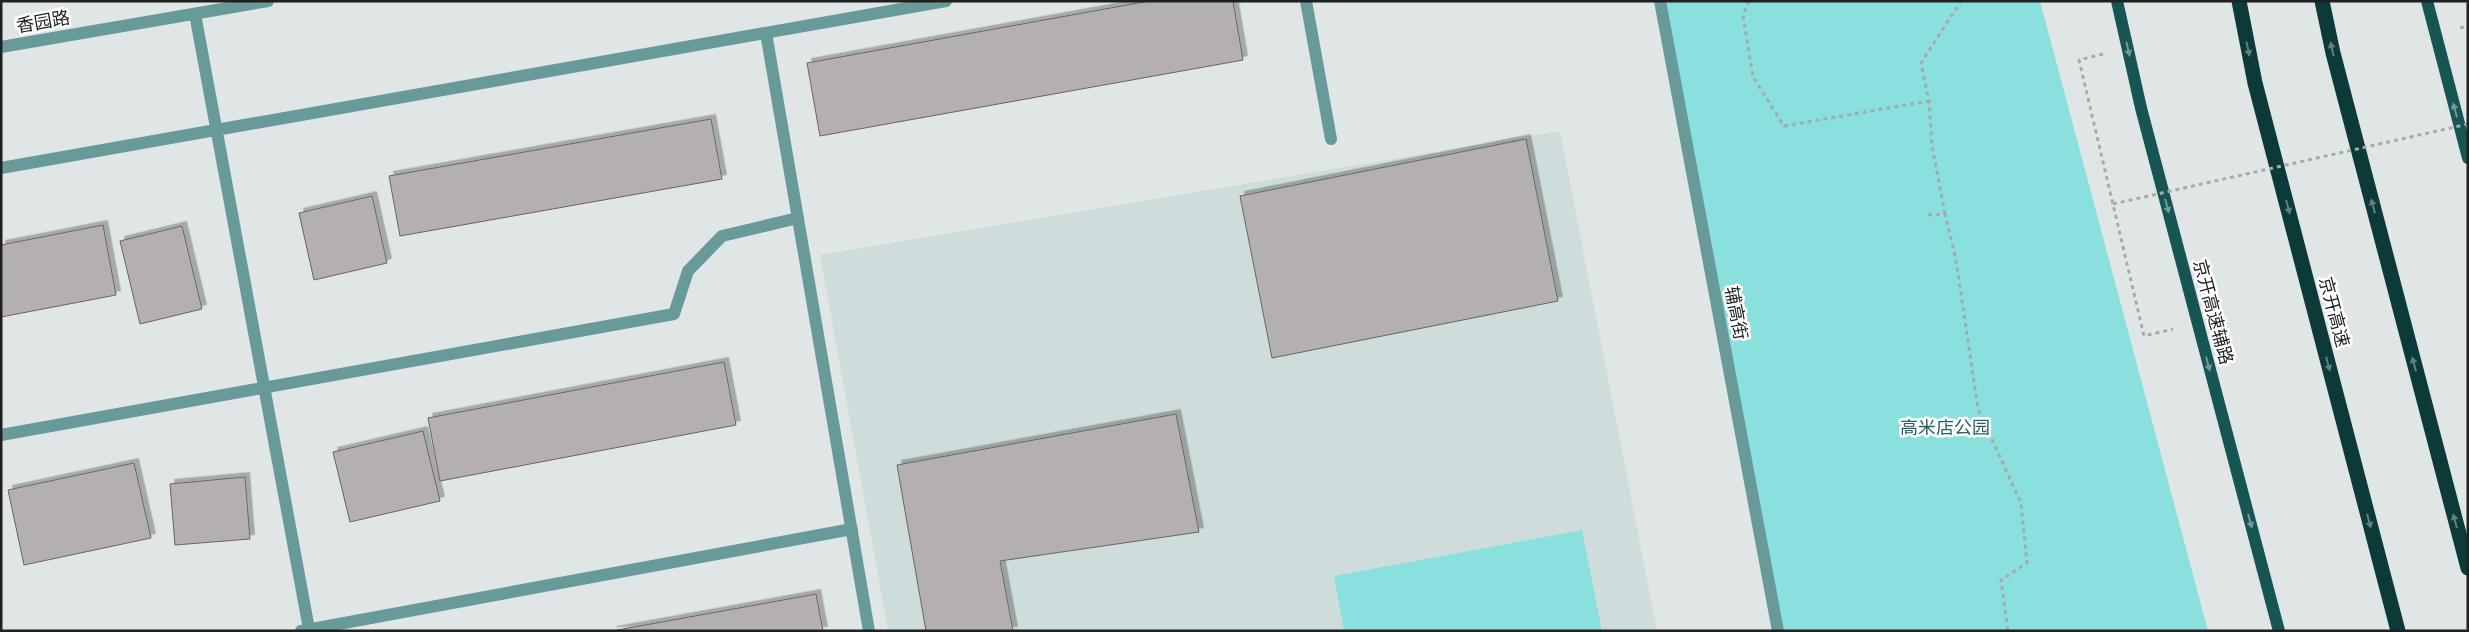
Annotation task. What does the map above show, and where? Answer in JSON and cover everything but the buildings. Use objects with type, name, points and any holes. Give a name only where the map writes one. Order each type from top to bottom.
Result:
[{"type":"highway","name":"京开高速","points":[[2239,1],[2256,83],[2398,631]]},
{"type":"highway","points":[[2322,1],[2333,53],[2468,568]]},
{"type":"main road","name":"京开高速辅路","points":[[2117,1],[2141,108],[2279,631]]},
{"type":"main road","points":[[2427,1],[2468,158]]},
{"type":"street","name":"香园路","points":[[1,47],[268,1]]},
{"type":"street","points":[[1,168],[946,1]]},
{"type":"street","points":[[1306,1],[1331,139]]},
{"type":"street","name":"辅高街","points":[[1660,1],[1778,631]]},
{"type":"street","points":[[195,14],[215,131],[264,389],[305,630],[852,529]]},
{"type":"street","points":[[766,33],[869,631]]},
{"type":"street","points":[[1,435],[674,314],[688,271],[722,236],[798,218]]},
{"type":"path","points":[[1749,1],[1743,15],[1753,77],[1784,126],[1929,101]]},
{"type":"path","points":[[1961,1],[1921,63],[1929,101],[1932,146],[1956,260],[1978,409],[2021,503],[2027,563],[2001,580],[2008,631]]},
{"type":"path","points":[[2079,60],[2144,336]]},
{"type":"path","points":[[2112,204],[2468,124]]},
{"type":"path","points":[[1928,215],[1945,214]]},
{"type":"shaded area","points":[[1560,131],[1657,631],[888,631],[820,255]]},
{"type":"green space","name":"高米店公园","points":[[1660,1],[2040,1],[2208,631],[1778,631]]},
{"type":"green space","points":[[1582,530],[1602,631],[1344,631],[1334,576]]}]
